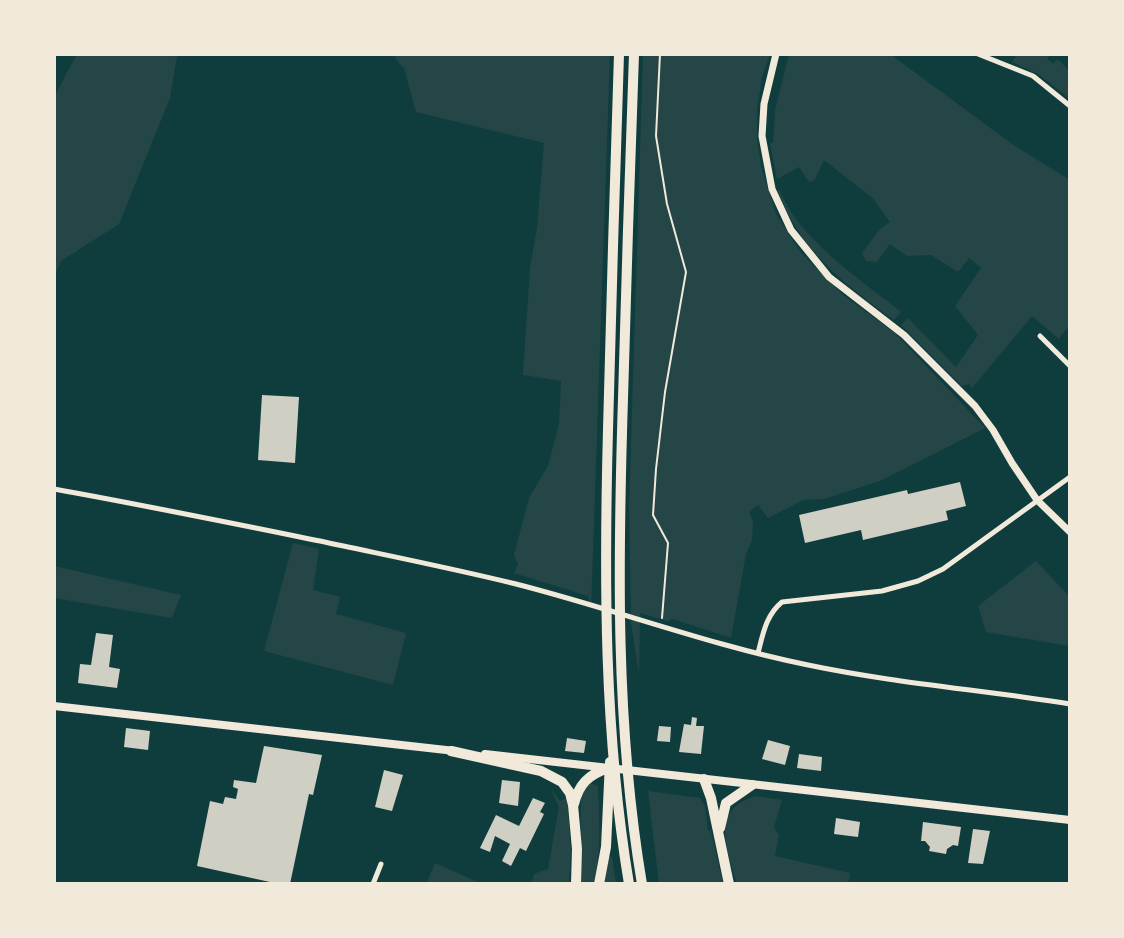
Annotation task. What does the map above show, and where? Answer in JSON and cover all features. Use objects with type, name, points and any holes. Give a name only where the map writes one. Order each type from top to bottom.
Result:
[{"type":"highway","points":[[619,54],[606,517],[607,638],[611,730],[629,884]]},
{"type":"highway","points":[[634,54],[619,509],[620,625],[627,759],[642,884]]},
{"type":"highway","points":[[599,884],[606,847],[611,730]]},
{"type":"highway","points":[[451,751],[550,774],[562,782],[570,793],[573,805],[577,849],[576,884]]},
{"type":"highway","points":[[573,805],[582,783],[593,770],[608,768]]},
{"type":"highway","points":[[704,779],[711,798],[729,884]]},
{"type":"highway","points":[[719,835],[721,815],[726,803],[752,785]]},
{"type":"main road","points":[[776,54],[764,104],[762,136],[772,189],[791,230],[829,277],[904,335],[975,406],[1037,500],[1070,532]]},
{"type":"main road","points":[[54,706],[451,751],[593,770]]},
{"type":"main road","points":[[608,768],[1070,820]]},
{"type":"street","points":[[978,54],[1032,76],[1070,106]]},
{"type":"street","points":[[1040,336],[1070,366]]},
{"type":"street","points":[[758,653],[772,610],[782,603],[882,591],[918,581],[943,569],[1070,477]]},
{"type":"street","points":[[54,489],[177,511],[469,572],[758,653],[844,671],[1070,704]]},
{"type":"street","points":[[373,884],[382,864]]},
{"type":"path","points":[[660,54],[656,136],[667,204],[686,272],[665,392],[656,469],[653,515],[668,543],[662,626]]},
{"type":"shaded area","points":[[77,54],[177,56],[170,98],[119,224],[61,261],[54,277],[54,97]]},
{"type":"shaded area","points":[[394,54],[610,54],[591,610],[588,596],[514,573],[518,564],[514,555],[529,498],[548,466],[559,424],[561,381],[523,375],[530,268],[537,228],[544,143],[416,112],[404,68]]},
{"type":"shaded area","points":[[643,54],[770,54],[762,77],[757,111],[757,137],[761,167],[776,214],[801,253],[843,295],[895,333],[985,428],[880,481],[824,499],[803,500],[768,518],[758,505],[749,512],[753,522],[752,540],[746,554],[731,638],[673,619],[667,621],[640,613],[639,673],[631,623],[629,507]]},
{"type":"shaded area","points":[[789,54],[890,54],[1012,144],[1070,180],[1070,324],[1059,339],[1032,316],[972,388],[969,384],[962,386],[901,325],[908,318],[956,367],[978,335],[955,306],[981,268],[969,258],[958,272],[931,255],[907,256],[890,244],[877,262],[866,261],[862,253],[880,229],[890,222],[875,200],[824,160],[814,181],[809,182],[799,167],[777,179],[770,143],[773,143],[775,110]]},
{"type":"shaded area","points":[[1017,54],[1051,54],[1047,59],[1053,64],[1058,59],[1070,72],[1070,99],[1038,74],[1012,62]]},
{"type":"shaded area","points":[[779,189],[788,208],[815,241],[849,272],[901,312],[894,320],[825,264],[798,231],[787,212]]},
{"type":"shaded area","points":[[293,543],[319,549],[313,590],[340,597],[336,614],[406,633],[393,685],[264,651]]},
{"type":"shaded area","points":[[1036,561],[1070,597],[1070,646],[986,632],[978,606]]},
{"type":"shaded area","points":[[54,566],[181,595],[172,618],[54,598]]},
{"type":"shaded area","points":[[589,783],[598,786],[598,860],[593,884],[580,884],[581,795]]},
{"type":"shaded area","points":[[550,787],[560,801],[567,798],[571,851],[569,884],[532,884],[534,874],[548,869],[559,807]]},
{"type":"shaded area","points":[[648,791],[700,798],[705,806],[708,830],[711,831],[723,884],[659,884]]},
{"type":"shaded area","points":[[755,796],[782,800],[774,827],[779,835],[775,856],[850,873],[848,884],[737,884],[726,844],[727,821],[741,802]]},
{"type":"shaded area","points":[[609,857],[612,857],[616,884],[604,884]]},
{"type":"shaded area","points":[[435,863],[482,884],[426,884]]},
{"type":"building","points":[[262,395],[299,397],[295,463],[258,460]]},
{"type":"building","points":[[960,482],[966,506],[946,511],[948,520],[863,540],[861,530],[805,543],[799,515],[907,490],[908,494]]},
{"type":"building","points":[[96,633],[113,635],[109,667],[120,669],[117,688],[78,683],[80,664],[91,665]]},
{"type":"building","points":[[692,717],[697,718],[696,726],[704,726],[701,754],[679,752],[684,724],[691,725]]},
{"type":"building","points":[[659,726],[671,727],[670,742],[657,741]]},
{"type":"building","points":[[126,728],[150,731],[148,750],[124,747]]},
{"type":"building","points":[[567,738],[586,741],[584,753],[565,751]]},
{"type":"building","points":[[768,740],[790,746],[785,765],[762,759]]},
{"type":"building","points":[[264,746],[322,755],[313,795],[309,794],[290,884],[197,866],[210,801],[223,804],[225,797],[236,799],[238,789],[233,787],[234,780],[256,783]]},
{"type":"building","points":[[799,754],[822,757],[821,771],[797,768]]},
{"type":"building","points":[[384,770],[403,775],[392,811],[375,807]]},
{"type":"building","points":[[502,780],[520,782],[518,806],[499,803]]},
{"type":"building","points":[[533,798],[545,803],[540,812],[544,814],[526,851],[520,848],[511,866],[502,861],[510,844],[495,836],[490,852],[480,848],[496,815],[519,826]]},
{"type":"building","points":[[836,818],[860,822],[858,837],[834,834]]},
{"type":"building","points":[[923,822],[961,827],[958,846],[953,845],[947,849],[946,854],[929,851],[930,847],[925,841],[921,841]]},
{"type":"building","points":[[973,829],[990,831],[983,864],[968,863]]}]
